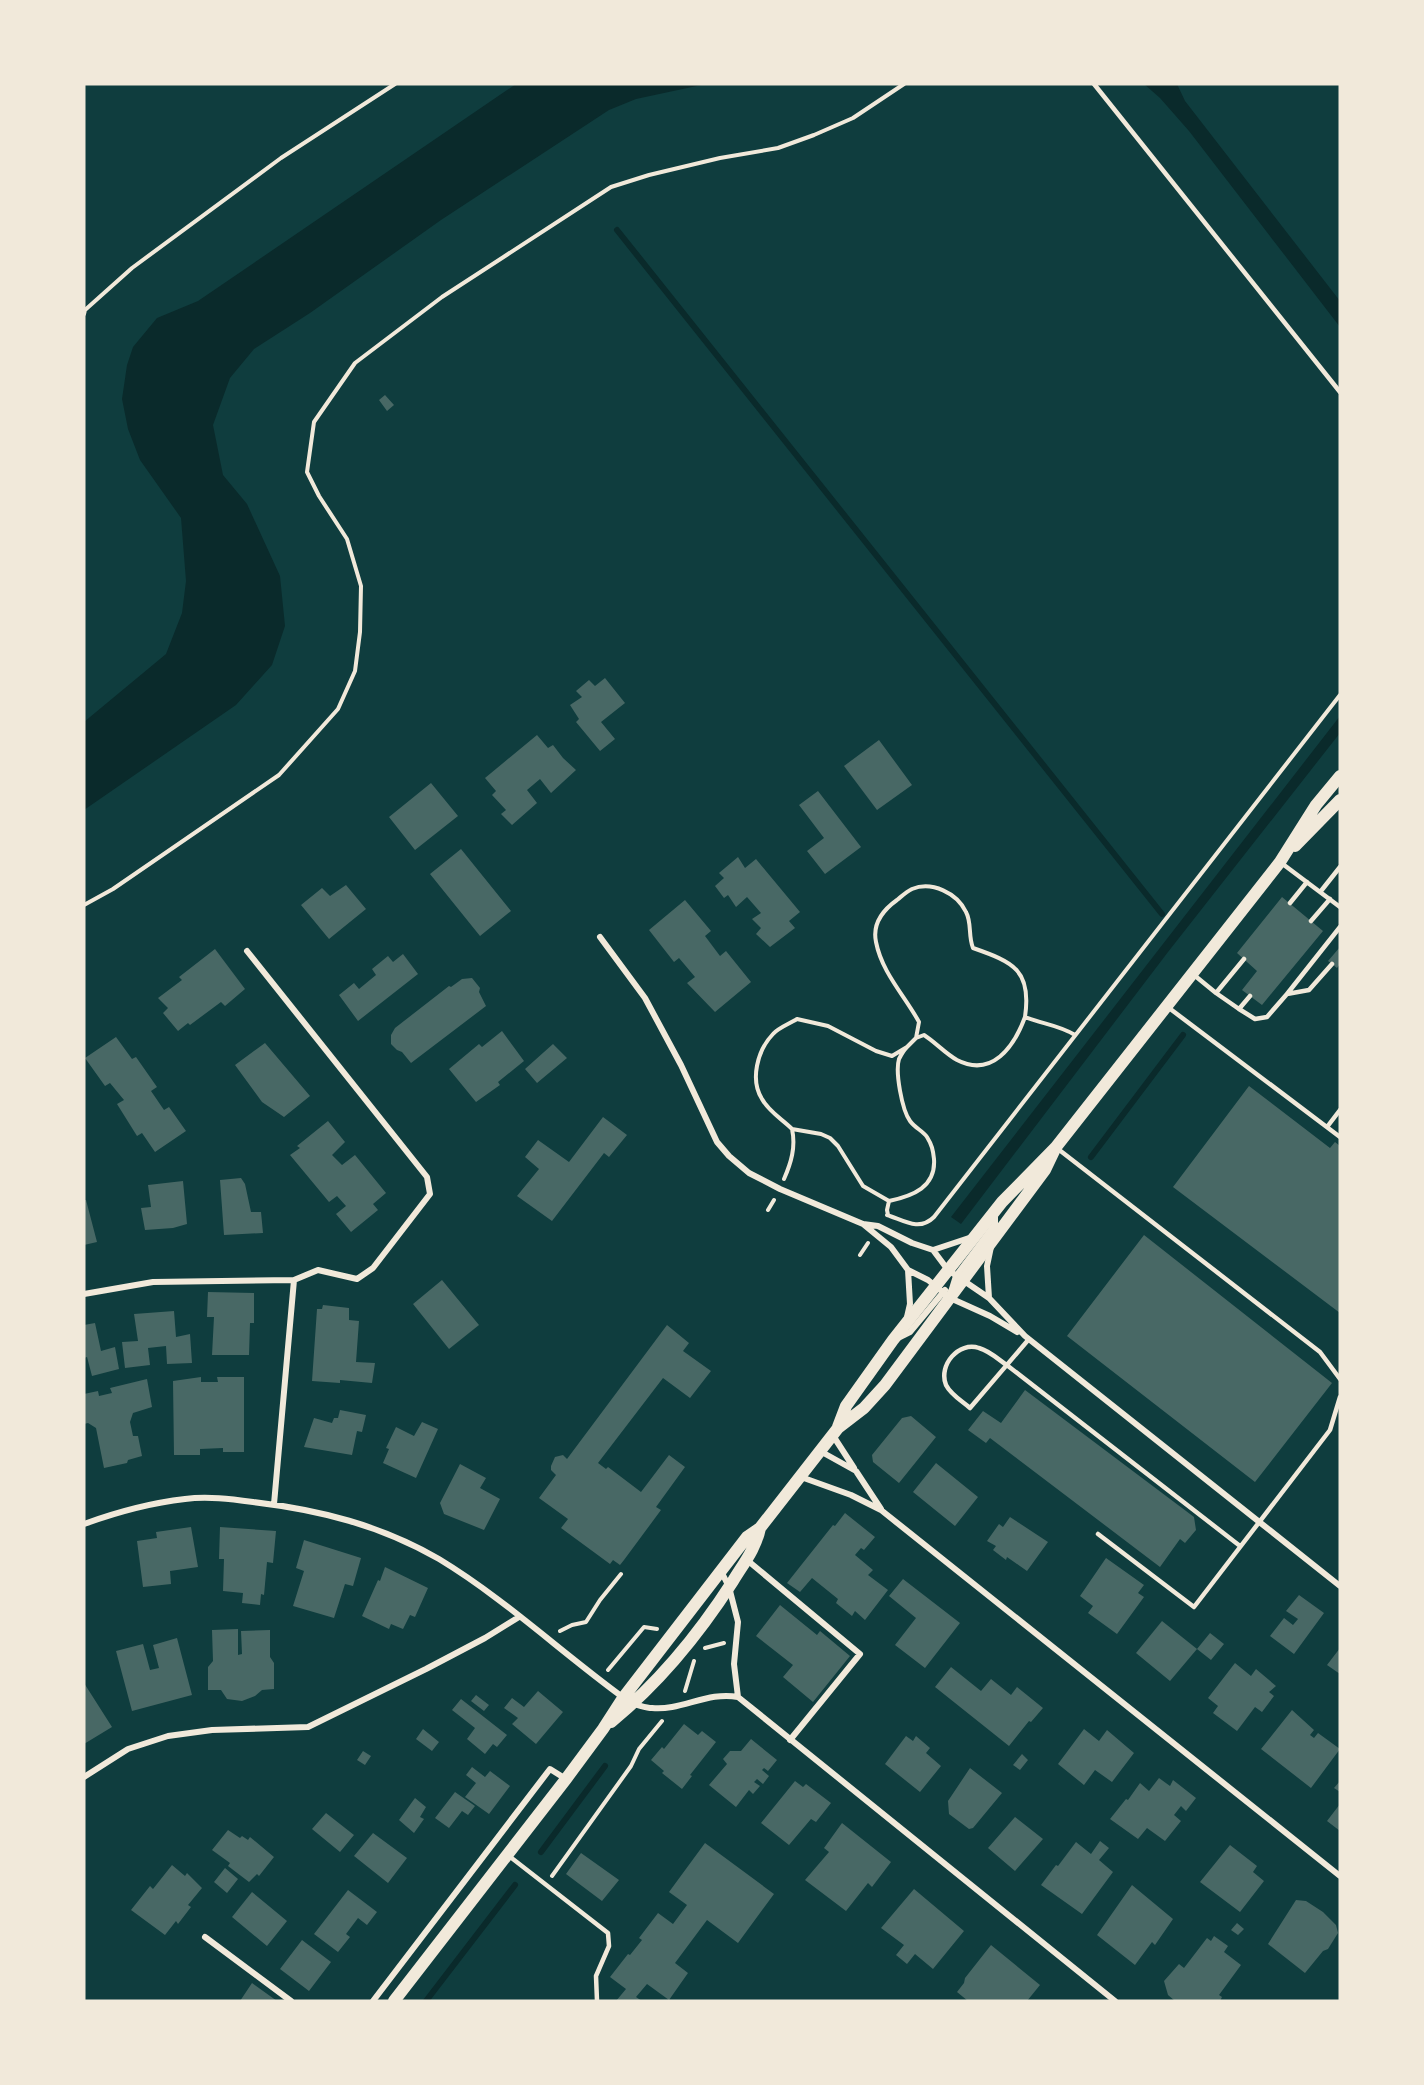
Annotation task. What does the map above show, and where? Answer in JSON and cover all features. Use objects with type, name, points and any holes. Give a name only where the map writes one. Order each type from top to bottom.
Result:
[{"type":"main road","points":[[1280,862],[1316,805],[1340,776]]},
{"type":"main road","points":[[835,1431],[864,1408],[885,1385],[956,1275],[974,1237],[995,1210],[1037,1164],[1056,1147],[1280,862],[1340,800]]},
{"type":"main road","points":[[393,2001],[603,1729],[628,1701],[747,1537],[760,1528],[820,1451],[835,1431],[846,1406],[893,1340],[906,1324],[945,1291],[956,1275],[993,1241],[1045,1170],[1056,1147]]},
{"type":"main road","points":[[628,1701],[670,1667],[711,1614],[757,1543],[760,1528]]},
{"type":"street","points":[[600,937],[645,998],[723,1149],[749,1173],[780,1189],[863,1224],[878,1226],[912,1243],[933,1250],[956,1275],[989,1298],[1027,1338],[1340,1586]]},
{"type":"street","points":[[84,1294],[153,1282],[294,1280],[318,1270],[357,1279],[373,1268],[430,1194],[427,1177],[247,951]]},
{"type":"street","points":[[956,1275],[995,1224],[995,1210]]},
{"type":"street","points":[[863,1224],[891,1247],[908,1270],[1027,1338]]},
{"type":"street","points":[[933,1250],[974,1237]]},
{"type":"street","points":[[989,1298],[987,1266],[993,1241]]},
{"type":"street","points":[[906,1324],[910,1304],[908,1270]]},
{"type":"street","points":[[274,1504],[294,1280]]},
{"type":"street","points":[[893,1340],[910,1332],[945,1291]]},
{"type":"street","points":[[835,1431],[856,1471],[881,1510]]},
{"type":"street","points":[[820,1451],[856,1471]]},
{"type":"street","points":[[800,1477],[851,1494],[881,1510],[1340,1876]]},
{"type":"street","points":[[84,1524],[118,1511],[188,1498],[234,1499],[331,1514],[385,1533],[438,1559],[478,1586],[628,1701],[653,1708],[676,1706],[726,1694],[738,1697],[1115,2001]]},
{"type":"street","points":[[747,1560],[860,1654],[790,1740]]},
{"type":"street","points":[[721,1571],[729,1587],[738,1622],[734,1664],[738,1697]]},
{"type":"street","points":[[84,1778],[128,1749],[168,1736],[212,1730],[308,1727],[426,1670],[519,1617]]},
{"type":"street","points":[[373,2001],[550,1769],[566,1779]]},
{"type":"street","points":[[205,1937],[291,2001]]},
{"type":"lane","points":[[1094,84],[1340,392]]},
{"type":"lane","points":[[1280,862],[1340,907]]},
{"type":"lane","points":[[1321,891],[1340,867]]},
{"type":"lane","points":[[1290,903],[1307,882]]},
{"type":"lane","points":[[1311,921],[1330,899]]},
{"type":"lane","points":[[1192,973],[1216,993],[1255,1019],[1267,1017],[1340,927]]},
{"type":"lane","points":[[1216,993],[1244,959]]},
{"type":"lane","points":[[1287,994],[1309,990],[1332,964]]},
{"type":"lane","points":[[1239,1009],[1250,996]]},
{"type":"lane","points":[[1167,1006],[1340,1137]]},
{"type":"lane","points":[[1327,1127],[1340,1110]]},
{"type":"lane","points":[[1056,1147],[1320,1352],[1340,1378]]},
{"type":"lane","points":[[1027,1338],[1008,1366],[970,1408],[949,1390],[944,1372],[948,1360],[958,1351],[969,1346],[980,1348],[1008,1366],[1240,1546]]},
{"type":"lane","points":[[1098,1534],[1194,1606],[1330,1430],[1340,1397]]},
{"type":"lane","points":[[507,1854],[608,1933],[609,1946],[596,1976],[597,2001]]},
{"type":"path","points":[[84,314],[85,310],[132,268],[281,158],[395,84]]},
{"type":"path","points":[[84,905],[113,889],[279,775],[338,708],[355,671],[360,632],[361,586],[347,539],[319,496],[307,472],[314,422],[355,363],[442,297],[611,186],[710,160],[778,148],[853,118],[904,84]]},
{"type":"path","points":[[888,1215],[914,1226],[929,1223],[1340,695]]},
{"type":"path","points":[[907,1047],[892,1056],[876,1051],[828,1026],[797,1019],[774,1032],[764,1047],[755,1073],[756,1086],[762,1100],[773,1114],[792,1129],[821,1134],[830,1138],[838,1146],[864,1186],[889,1201],[908,1197],[926,1187],[934,1166],[933,1148],[926,1135],[910,1121],[899,1088],[899,1060],[916,1038],[924,1035],[956,1060],[982,1067],[993,1062],[1013,1043],[1020,1032],[1025,1017],[1026,987],[1019,971],[1009,962],[973,948],[970,942],[970,925],[966,911],[945,891],[931,886],[910,890],[881,912],[875,940],[882,961],[919,1022],[916,1038]]},
{"type":"path","points":[[1025,1017],[1061,1027],[1075,1035]]},
{"type":"path","points":[[768,1210],[791,1163],[795,1141],[792,1129]]},
{"type":"path","points":[[888,1215],[889,1201]]},
{"type":"path","points":[[878,1226],[885,1215],[888,1215]]},
{"type":"path","points":[[860,1255],[874,1233]]},
{"type":"path","points":[[544,1636],[553,1626],[561,1632],[572,1625],[586,1623],[605,1593],[621,1574]]},
{"type":"path","points":[[600,1680],[644,1626]]},
{"type":"path","points":[[547,1884],[631,1766],[639,1749],[676,1706],[688,1688],[696,1652]]},
{"type":"water","points":[[516,84],[706,84],[636,99],[609,110],[441,220],[310,313],[254,349],[230,378],[213,425],[223,475],[247,504],[280,576],[285,626],[272,665],[236,705],[84,810],[84,722],[166,654],[182,613],[186,581],[181,518],[140,460],[128,429],[122,399],[127,365],[133,347],[157,318],[198,301]]},
{"type":"water","points":[[1144,84],[1177,84],[1185,101],[1340,301],[1340,327],[1189,131],[1160,98]]},
{"type":"water","points":[[1340,716],[1340,733],[1168,952],[961,1224],[951,1217]]},
{"type":"building","points":[[385,395],[394,405],[387,411],[379,400]]},
{"type":"building","points":[[605,678],[625,703],[601,722],[615,739],[600,751],[576,722],[579,719],[570,705],[582,697],[576,691],[589,680],[595,686]]},
{"type":"building","points":[[537,735],[548,748],[553,745],[576,770],[551,793],[540,779],[527,790],[537,803],[512,825],[501,814],[506,810],[492,795],[496,791],[485,778]]},
{"type":"building","points":[[879,740],[912,785],[877,810],[844,766]]},
{"type":"building","points":[[431,783],[458,816],[415,850],[389,817]]},
{"type":"building","points":[[818,791],[861,847],[825,874],[807,851],[824,838],[799,805]]},
{"type":"building","points":[[461,849],[511,911],[480,936],[430,874]]},
{"type":"building","points":[[738,857],[745,868],[756,859],[800,912],[789,921],[795,928],[770,947],[756,934],[761,928],[752,919],[761,913],[747,897],[736,907],[728,895],[724,898],[715,886],[724,878],[719,873]]},
{"type":"building","points":[[346,885],[366,909],[329,939],[301,905],[322,888],[330,896]]},
{"type":"building","points":[[1282,897],[1323,931],[1262,1005],[1242,990],[1257,971],[1237,953]]},
{"type":"building","points":[[685,900],[711,931],[705,936],[720,956],[726,951],[751,982],[715,1012],[687,983],[695,977],[679,958],[674,962],[649,930]]},
{"type":"building","points":[[1340,947],[1340,964],[1337,968],[1328,961]]},
{"type":"building","points":[[215,949],[245,989],[225,1006],[221,1002],[178,1031],[163,1013],[168,1008],[158,998],[182,980],[179,977]]},
{"type":"building","points":[[403,954],[418,974],[358,1021],[339,995],[354,983],[359,989],[376,975],[372,969],[388,956],[393,962]]},
{"type":"building","points":[[472,978],[480,988],[479,992],[486,1006],[411,1063],[391,1044],[391,1035],[395,1028],[449,986],[451,987],[462,979]]},
{"type":"building","points":[[502,1031],[524,1061],[498,1082],[500,1085],[476,1102],[449,1069],[479,1044],[482,1047]]},
{"type":"building","points":[[116,1037],[132,1059],[136,1057],[157,1087],[151,1091],[164,1110],[169,1107],[186,1131],[155,1152],[142,1133],[137,1136],[117,1104],[124,1100],[110,1083],[105,1086],[85,1058]]},
{"type":"building","points":[[265,1043],[310,1096],[284,1117],[262,1102],[235,1065]]},
{"type":"building","points":[[553,1044],[567,1058],[537,1083],[525,1069]]},
{"type":"building","points":[[1249,1086],[1330,1148],[1335,1142],[1340,1146],[1340,1313],[1173,1187]]},
{"type":"building","points":[[603,1117],[627,1135],[609,1157],[604,1153],[552,1221],[517,1196],[539,1169],[525,1157],[538,1140],[569,1162]]},
{"type":"building","points":[[328,1121],[345,1142],[332,1155],[342,1165],[355,1155],[386,1193],[373,1204],[378,1210],[351,1232],[336,1214],[346,1206],[337,1196],[329,1202],[290,1155],[300,1148],[297,1146]]},
{"type":"building","points":[[241,1178],[245,1184],[251,1212],[261,1212],[263,1233],[224,1235],[220,1180]]},
{"type":"building","points":[[183,1181],[187,1224],[173,1228],[145,1230],[141,1208],[151,1207],[148,1185]]},
{"type":"building","points":[[84,1200],[86,1200],[97,1242],[84,1245]]},
{"type":"building","points":[[1144,1235],[1332,1383],[1255,1482],[1067,1336]]},
{"type":"building","points":[[442,1280],[479,1325],[449,1349],[413,1304]]},
{"type":"building","points":[[208,1292],[254,1293],[254,1323],[250,1323],[249,1355],[212,1355],[214,1317],[207,1317]]},
{"type":"building","points":[[323,1305],[349,1308],[349,1320],[359,1321],[356,1362],[375,1363],[372,1383],[340,1380],[340,1383],[312,1381],[317,1309],[322,1309]]},
{"type":"building","points":[[174,1311],[176,1337],[190,1334],[192,1363],[167,1364],[166,1346],[148,1348],[150,1365],[125,1368],[122,1342],[138,1341],[134,1314]]},
{"type":"building","points":[[95,1323],[101,1351],[115,1347],[119,1369],[92,1376],[87,1357],[84,1358],[84,1325]]},
{"type":"building","points":[[667,1325],[689,1343],[683,1351],[711,1371],[690,1398],[663,1378],[598,1463],[606,1469],[608,1467],[641,1492],[669,1455],[685,1467],[656,1507],[661,1510],[624,1560],[620,1565],[613,1560],[610,1564],[561,1528],[568,1519],[539,1498],[556,1475],[551,1470],[555,1457],[563,1455],[567,1459]]},
{"type":"building","points":[[201,1377],[201,1382],[218,1382],[217,1377],[244,1377],[244,1452],[223,1452],[223,1448],[200,1449],[200,1455],[174,1455],[173,1381]]},
{"type":"building","points":[[147,1379],[152,1407],[133,1413],[130,1422],[133,1436],[138,1436],[142,1456],[128,1460],[127,1463],[104,1468],[96,1428],[88,1423],[84,1424],[84,1394],[98,1391],[99,1396],[112,1393],[110,1388]]},
{"type":"building","points":[[1025,1390],[1194,1517],[1196,1530],[1185,1543],[1180,1539],[1160,1567],[990,1438],[986,1443],[968,1430],[983,1411],[1001,1423]]},
{"type":"building","points":[[340,1410],[366,1415],[362,1432],[357,1431],[352,1455],[304,1447],[314,1418],[332,1423],[334,1418],[338,1418]]},
{"type":"building","points":[[911,1416],[936,1437],[899,1483],[873,1462],[872,1455],[902,1418]]},
{"type":"building","points":[[422,1422],[438,1429],[416,1478],[383,1463],[389,1449],[386,1448],[396,1427],[414,1436]]},
{"type":"building","points":[[936,1463],[978,1497],[955,1526],[913,1492]]},
{"type":"building","points":[[460,1464],[486,1478],[480,1488],[500,1499],[484,1530],[444,1514],[440,1503]]},
{"type":"building","points":[[845,1513],[875,1537],[864,1550],[861,1548],[855,1555],[873,1570],[868,1575],[888,1590],[865,1620],[855,1611],[852,1616],[836,1603],[838,1599],[812,1578],[800,1592],[787,1583]]},
{"type":"building","points":[[1010,1517],[1048,1542],[1027,1571],[1007,1557],[1006,1560],[993,1550],[996,1546],[987,1541],[999,1524],[1003,1527]]},
{"type":"building","points":[[191,1527],[198,1567],[170,1571],[171,1584],[143,1587],[137,1541],[157,1538],[156,1532]]},
{"type":"building","points":[[220,1527],[276,1531],[273,1563],[267,1562],[264,1595],[261,1594],[260,1605],[242,1603],[243,1593],[223,1591],[224,1559],[219,1559]]},
{"type":"building","points":[[304,1540],[361,1558],[353,1586],[345,1584],[334,1618],[293,1606],[304,1571],[296,1568]]},
{"type":"building","points":[[1106,1558],[1144,1585],[1138,1593],[1144,1597],[1117,1634],[1088,1613],[1093,1606],[1080,1596]]},
{"type":"building","points":[[385,1567],[428,1588],[415,1617],[410,1615],[403,1629],[391,1624],[389,1629],[362,1616]]},
{"type":"building","points":[[903,1579],[960,1623],[925,1668],[895,1645],[916,1618],[889,1596]]},
{"type":"building","points":[[1299,1595],[1324,1613],[1294,1654],[1270,1636],[1284,1618],[1293,1625],[1298,1619],[1286,1611]]},
{"type":"building","points":[[780,1605],[817,1635],[820,1631],[850,1656],[813,1702],[783,1677],[793,1665],[756,1636]]},
{"type":"building","points":[[1162,1621],[1197,1649],[1170,1681],[1136,1653]]},
{"type":"building","points":[[238,1629],[238,1655],[242,1654],[241,1631],[270,1630],[270,1657],[274,1663],[274,1689],[262,1690],[255,1696],[242,1701],[227,1699],[221,1690],[208,1690],[208,1667],[213,1661],[212,1630]]},
{"type":"building","points":[[1210,1633],[1224,1644],[1211,1660],[1197,1649]]},
{"type":"building","points":[[177,1638],[192,1695],[132,1711],[116,1651],[143,1644],[150,1670],[159,1668],[153,1645]]},
{"type":"building","points":[[1340,1648],[1340,1674],[1327,1665]]},
{"type":"building","points":[[1235,1663],[1251,1676],[1256,1669],[1276,1686],[1269,1692],[1274,1696],[1262,1712],[1255,1707],[1237,1731],[1213,1713],[1218,1706],[1208,1698]]},
{"type":"building","points":[[951,1667],[981,1691],[991,1679],[1011,1695],[1017,1687],[1043,1708],[1009,1746],[935,1687]]},
{"type":"building","points":[[84,1683],[112,1727],[84,1744]]},
{"type":"building","points":[[538,1691],[563,1712],[536,1744],[512,1724],[518,1718],[504,1708],[512,1698],[524,1707]]},
{"type":"building","points":[[476,1695],[489,1705],[484,1711],[471,1701]]},
{"type":"building","points":[[461,1699],[507,1735],[497,1747],[493,1744],[485,1754],[467,1739],[475,1728],[452,1710]]},
{"type":"building","points":[[1292,1710],[1314,1730],[1310,1735],[1314,1738],[1318,1733],[1340,1749],[1311,1788],[1261,1749]]},
{"type":"building","points":[[684,1724],[698,1735],[702,1731],[716,1742],[682,1789],[662,1773],[664,1771],[651,1760],[662,1747],[664,1749]]},
{"type":"building","points":[[423,1729],[439,1742],[432,1751],[416,1739]]},
{"type":"building","points":[[1084,1729],[1099,1741],[1107,1730],[1134,1753],[1112,1782],[1095,1770],[1084,1785],[1058,1764]]},
{"type":"building","points":[[906,1736],[913,1741],[916,1736],[930,1748],[926,1753],[941,1766],[920,1792],[885,1764]]},
{"type":"building","points":[[751,1739],[777,1760],[768,1771],[764,1768],[762,1770],[769,1776],[763,1784],[757,1779],[754,1782],[760,1786],[753,1794],[749,1790],[736,1807],[709,1785],[727,1764],[723,1759],[730,1751],[741,1751]]},
{"type":"building","points":[[363,1751],[371,1756],[365,1765],[357,1760]]},
{"type":"building","points":[[1022,1754],[1028,1760],[1020,1770],[1013,1765]]},
{"type":"building","points":[[472,1767],[485,1777],[490,1771],[510,1786],[489,1814],[465,1797],[476,1783],[466,1775]]},
{"type":"building","points":[[970,1768],[1002,1793],[973,1828],[969,1829],[949,1814],[948,1801]]},
{"type":"building","points":[[1159,1778],[1170,1786],[1173,1780],[1196,1798],[1186,1811],[1181,1806],[1174,1815],[1181,1821],[1165,1841],[1147,1828],[1138,1839],[1110,1819],[1140,1783],[1149,1791]]},
{"type":"building","points":[[795,1781],[803,1787],[806,1784],[831,1803],[816,1822],[811,1819],[789,1845],[761,1823]]},
{"type":"building","points":[[1340,1781],[1340,1792],[1334,1788]]},
{"type":"building","points":[[455,1792],[475,1806],[468,1815],[462,1811],[449,1828],[435,1818]]},
{"type":"building","points":[[415,1798],[426,1807],[420,1817],[424,1819],[414,1833],[399,1820]]},
{"type":"building","points":[[1340,1804],[1340,1831],[1327,1821]]},
{"type":"building","points":[[326,1813],[354,1835],[340,1852],[312,1829]]},
{"type":"building","points":[[1015,1817],[1043,1839],[1015,1871],[988,1848]]},
{"type":"building","points":[[842,1823],[891,1862],[872,1887],[868,1883],[846,1911],[805,1880],[829,1852],[824,1848]]},
{"type":"building","points":[[228,1830],[240,1838],[242,1836],[248,1840],[250,1837],[274,1857],[259,1876],[257,1874],[249,1882],[228,1866],[230,1863],[212,1850]]},
{"type":"building","points":[[373,1833],[407,1858],[388,1883],[354,1856]]},
{"type":"building","points":[[1100,1841],[1109,1848],[1099,1860],[1113,1872],[1082,1914],[1041,1885],[1076,1842],[1091,1854]]},
{"type":"building","points":[[705,1843],[774,1894],[738,1943],[707,1920],[675,1963],[688,1973],[669,2000],[647,1984],[636,1997],[642,2001],[616,2001],[626,1989],[610,1977],[642,1940],[639,1938],[658,1913],[673,1924],[687,1905],[669,1892]]},
{"type":"building","points":[[1230,1845],[1257,1866],[1253,1872],[1264,1881],[1240,1912],[1200,1882]]},
{"type":"building","points":[[581,1853],[619,1880],[602,1901],[566,1874]]},
{"type":"building","points":[[172,1865],[185,1876],[187,1873],[202,1888],[188,1905],[191,1907],[178,1924],[176,1921],[165,1935],[131,1910],[150,1886],[153,1889]]},
{"type":"building","points":[[225,1868],[238,1879],[227,1893],[214,1882]]},
{"type":"building","points":[[1132,1885],[1173,1919],[1155,1945],[1152,1942],[1135,1965],[1097,1935]]},
{"type":"building","points":[[914,1889],[964,1931],[933,1969],[915,1954],[907,1964],[896,1955],[904,1945],[881,1928]]},
{"type":"building","points":[[348,1890],[377,1912],[367,1925],[358,1918],[346,1934],[350,1937],[338,1952],[314,1934]]},
{"type":"building","points":[[252,1892],[287,1921],[267,1946],[232,1917]]},
{"type":"building","points":[[1296,1900],[1306,1901],[1323,1912],[1336,1925],[1338,1933],[1328,1949],[1323,1951],[1305,1973],[1268,1944]]},
{"type":"building","points":[[1237,1923],[1244,1929],[1238,1935],[1231,1930]]},
{"type":"building","points":[[1214,1936],[1228,1946],[1224,1952],[1241,1965],[1219,1995],[1222,1997],[1220,2001],[1175,2001],[1168,1995],[1164,1981],[1179,1964],[1184,1968],[1207,1938],[1211,1941]]},
{"type":"building","points":[[302,1940],[331,1962],[309,1991],[280,1969]]},
{"type":"building","points":[[991,1945],[1040,1985],[1027,2001],[968,2001],[957,1992]]},
{"type":"building","points":[[252,1983],[277,2001],[240,2001]]},
{"type":"waterway","points":[[617,230],[1162,914]]},
{"type":"waterway","points":[[1091,1157],[1183,1035]]},
{"type":"waterway","points":[[541,1852],[605,1766]]},
{"type":"waterway","points":[[426,2001],[515,1885]]}]
